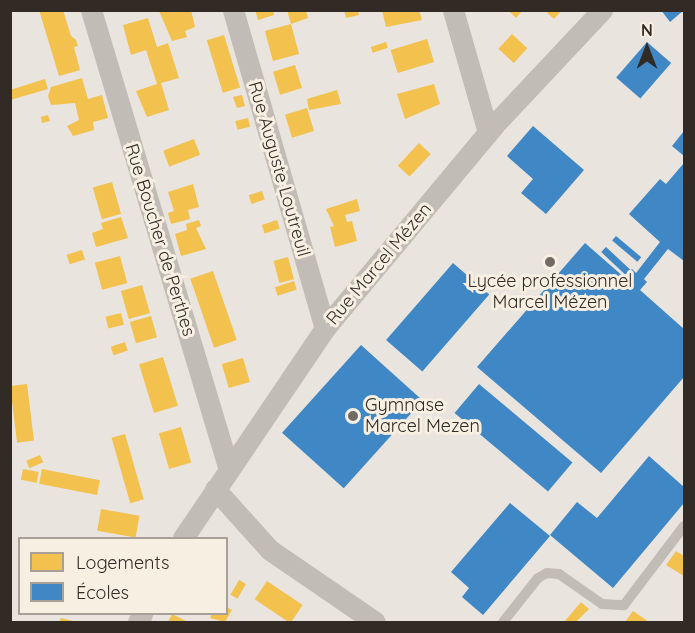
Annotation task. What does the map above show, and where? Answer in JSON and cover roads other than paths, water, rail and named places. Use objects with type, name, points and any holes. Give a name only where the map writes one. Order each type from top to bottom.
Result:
[{"type":"street","name":"Rue Boucher de Perthes","points":[[91,10],[229,470]]},
{"type":"street","name":"Rue Auguste Loutreuil","points":[[233,10],[325,328]]},
{"type":"street","points":[[453,10],[488,132]]},
{"type":"street","name":"Rue Marcel Mézen","points":[[184,537],[325,328],[488,132],[602,10]]},
{"type":"street","points":[[215,489],[270,550],[375,622]]},
{"type":"lane","points":[[503,622],[538,578],[547,573],[559,574],[602,604],[624,605],[684,526]]},
{"type":"place","name":"Lycée professionnel Marcel Mézen","points":[[550,262]]},
{"type":"place","name":"Gymnase Marcel Mezen","points":[[353,416]]}]
